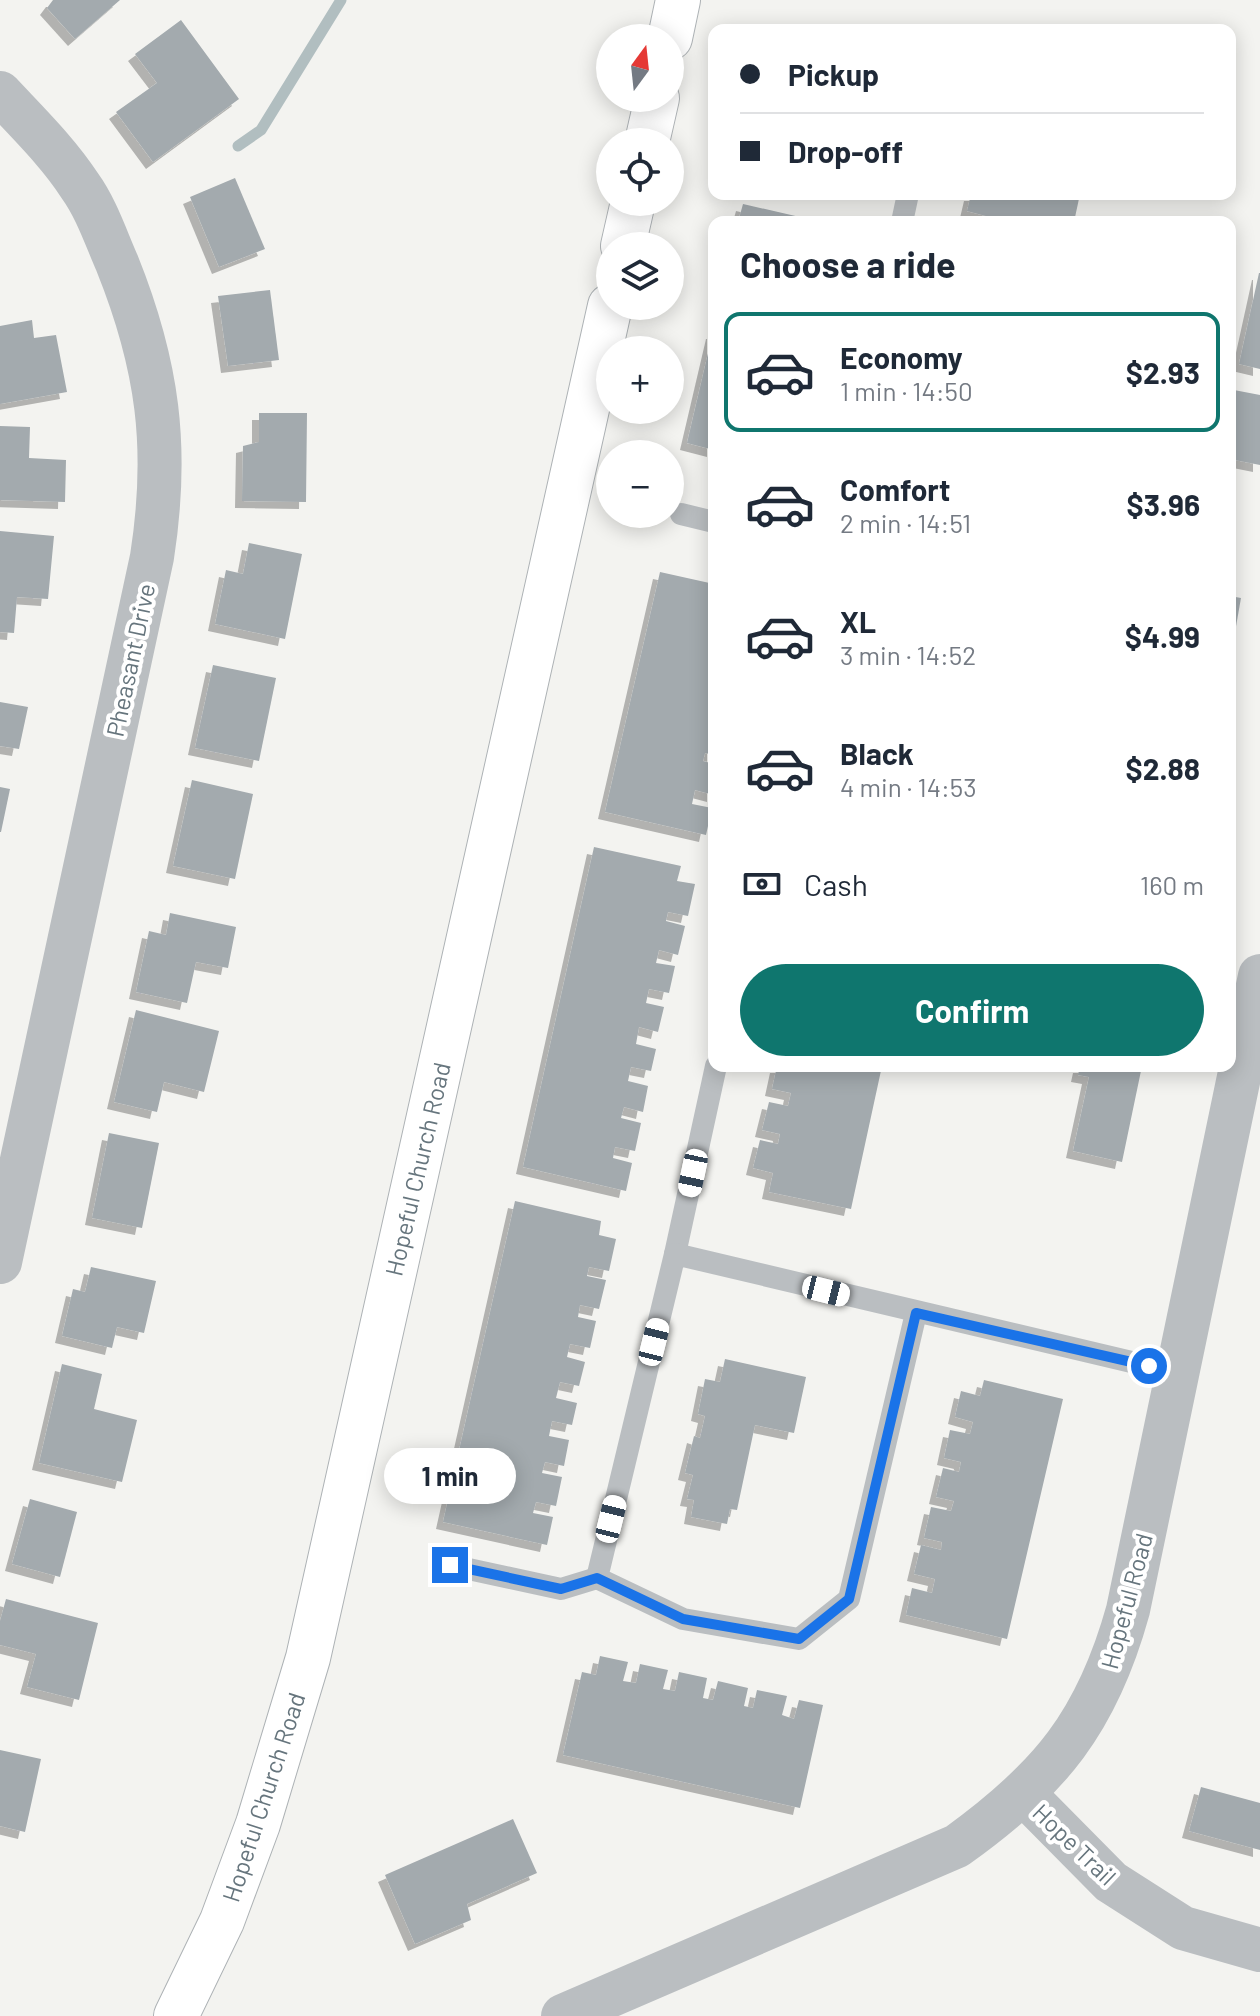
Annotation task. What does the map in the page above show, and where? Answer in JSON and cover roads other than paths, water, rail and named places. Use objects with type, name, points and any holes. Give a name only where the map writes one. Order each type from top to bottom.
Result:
[{"type":"main road","points":[[673,24],[678,0]]},
{"type":"main road","name":"Hopeful Church Road","points":[[176,2016],[222,1921],[258,1824],[308,1658],[607,320]]},
{"type":"street","name":"Pheasant Drive","points":[[0,93],[81,187],[111,249],[136,309],[153,374],[161,443],[160,506],[152,557],[0,1262]]},
{"type":"street","name":"Hopeful Road","points":[[563,2016],[957,1846],[1001,1814],[1038,1779],[1071,1740],[1116,1657],[1128,1610],[1260,976]]},
{"type":"street","name":"Hope Trail","points":[[1023,1793],[1111,1882],[1183,1928],[1260,1950]]},
{"type":"lane","points":[[684,515],[708,521]]},
{"type":"lane","points":[[597,1578],[675,1254],[715,1072]]},
{"type":"lane","points":[[675,1254],[1178,1373]]},
{"type":"lane","points":[[450,1565],[561,1589],[597,1578],[683,1619],[799,1639],[849,1599],[916,1313]]},
{"type":"waterway","points":[[238,146],[261,130],[341,0]]}]
